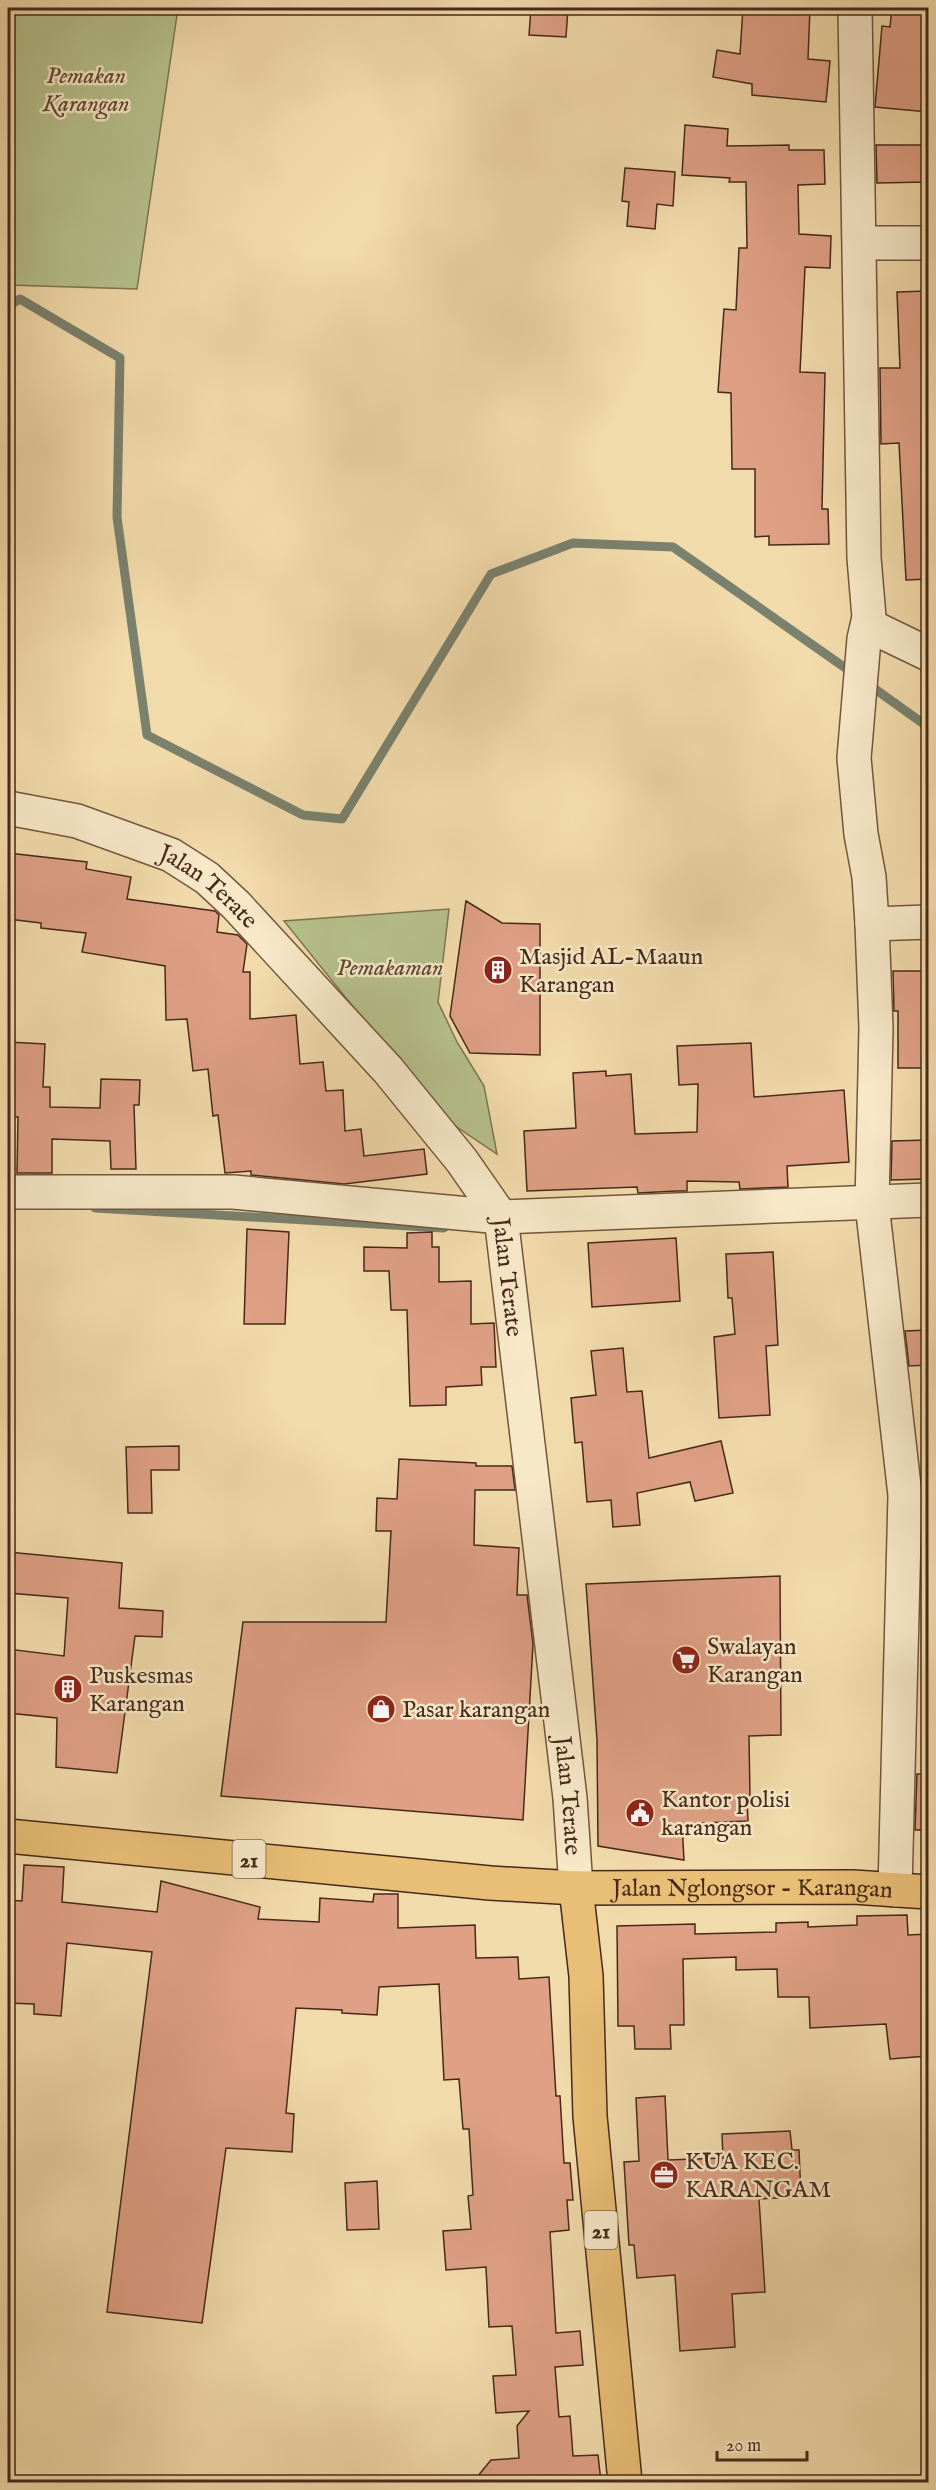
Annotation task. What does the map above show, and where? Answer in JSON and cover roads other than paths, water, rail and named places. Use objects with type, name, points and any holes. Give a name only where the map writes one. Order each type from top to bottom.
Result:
[{"type":"highway","name":"21","points":[[8,1836],[490,1883],[576,1888],[586,1976],[590,2116],[625,2482]]},
{"type":"highway","name":"Jalan Nglongsor - Karangan","points":[[576,1888],[853,1887],[928,1892]]},
{"type":"street","points":[[855,8],[866,632],[855,748],[856,785],[861,834],[869,877],[876,1028],[872,1204],[905,1495],[895,1890]]},
{"type":"street","points":[[860,243],[928,243]]},
{"type":"street","points":[[866,632],[928,654]]},
{"type":"street","name":"Jalan Terate","points":[[8,808],[77,821],[171,855],[207,878],[236,905],[388,1070],[462,1161],[501,1217],[570,1798],[576,1888]]},
{"type":"street","points":[[872,924],[928,922]]},
{"type":"street","points":[[8,1192],[233,1192],[501,1217],[928,1200]]},
{"type":"waterway","points":[[8,306],[20,299],[120,358],[117,517],[147,735],[303,815],[342,819],[491,574],[573,543],[673,547],[854,674]]},
{"type":"waterway","points":[[868,684],[928,727]]},
{"type":"waterway","points":[[95,1208],[444,1228]]},
{"type":"place","name":"Masjid AL-Maaun Karangan","points":[[498,970]]},
{"type":"place","name":"Swalayan Karangan","points":[[686,1660]]},
{"type":"place","name":"Puskesmas Karangan","points":[[68,1689]]},
{"type":"place","name":"Pasar karangan","points":[[381,1709]]},
{"type":"place","name":"Kantor polisi karangan","points":[[640,1813]]},
{"type":"place","name":"KUA KEC. KARANGAM","points":[[664,2175]]},
{"type":"park label","name":"Pemakan Karangan","points":[[86,89]]},
{"type":"park label","name":"Pemakaman","points":[[390,967]]}]
